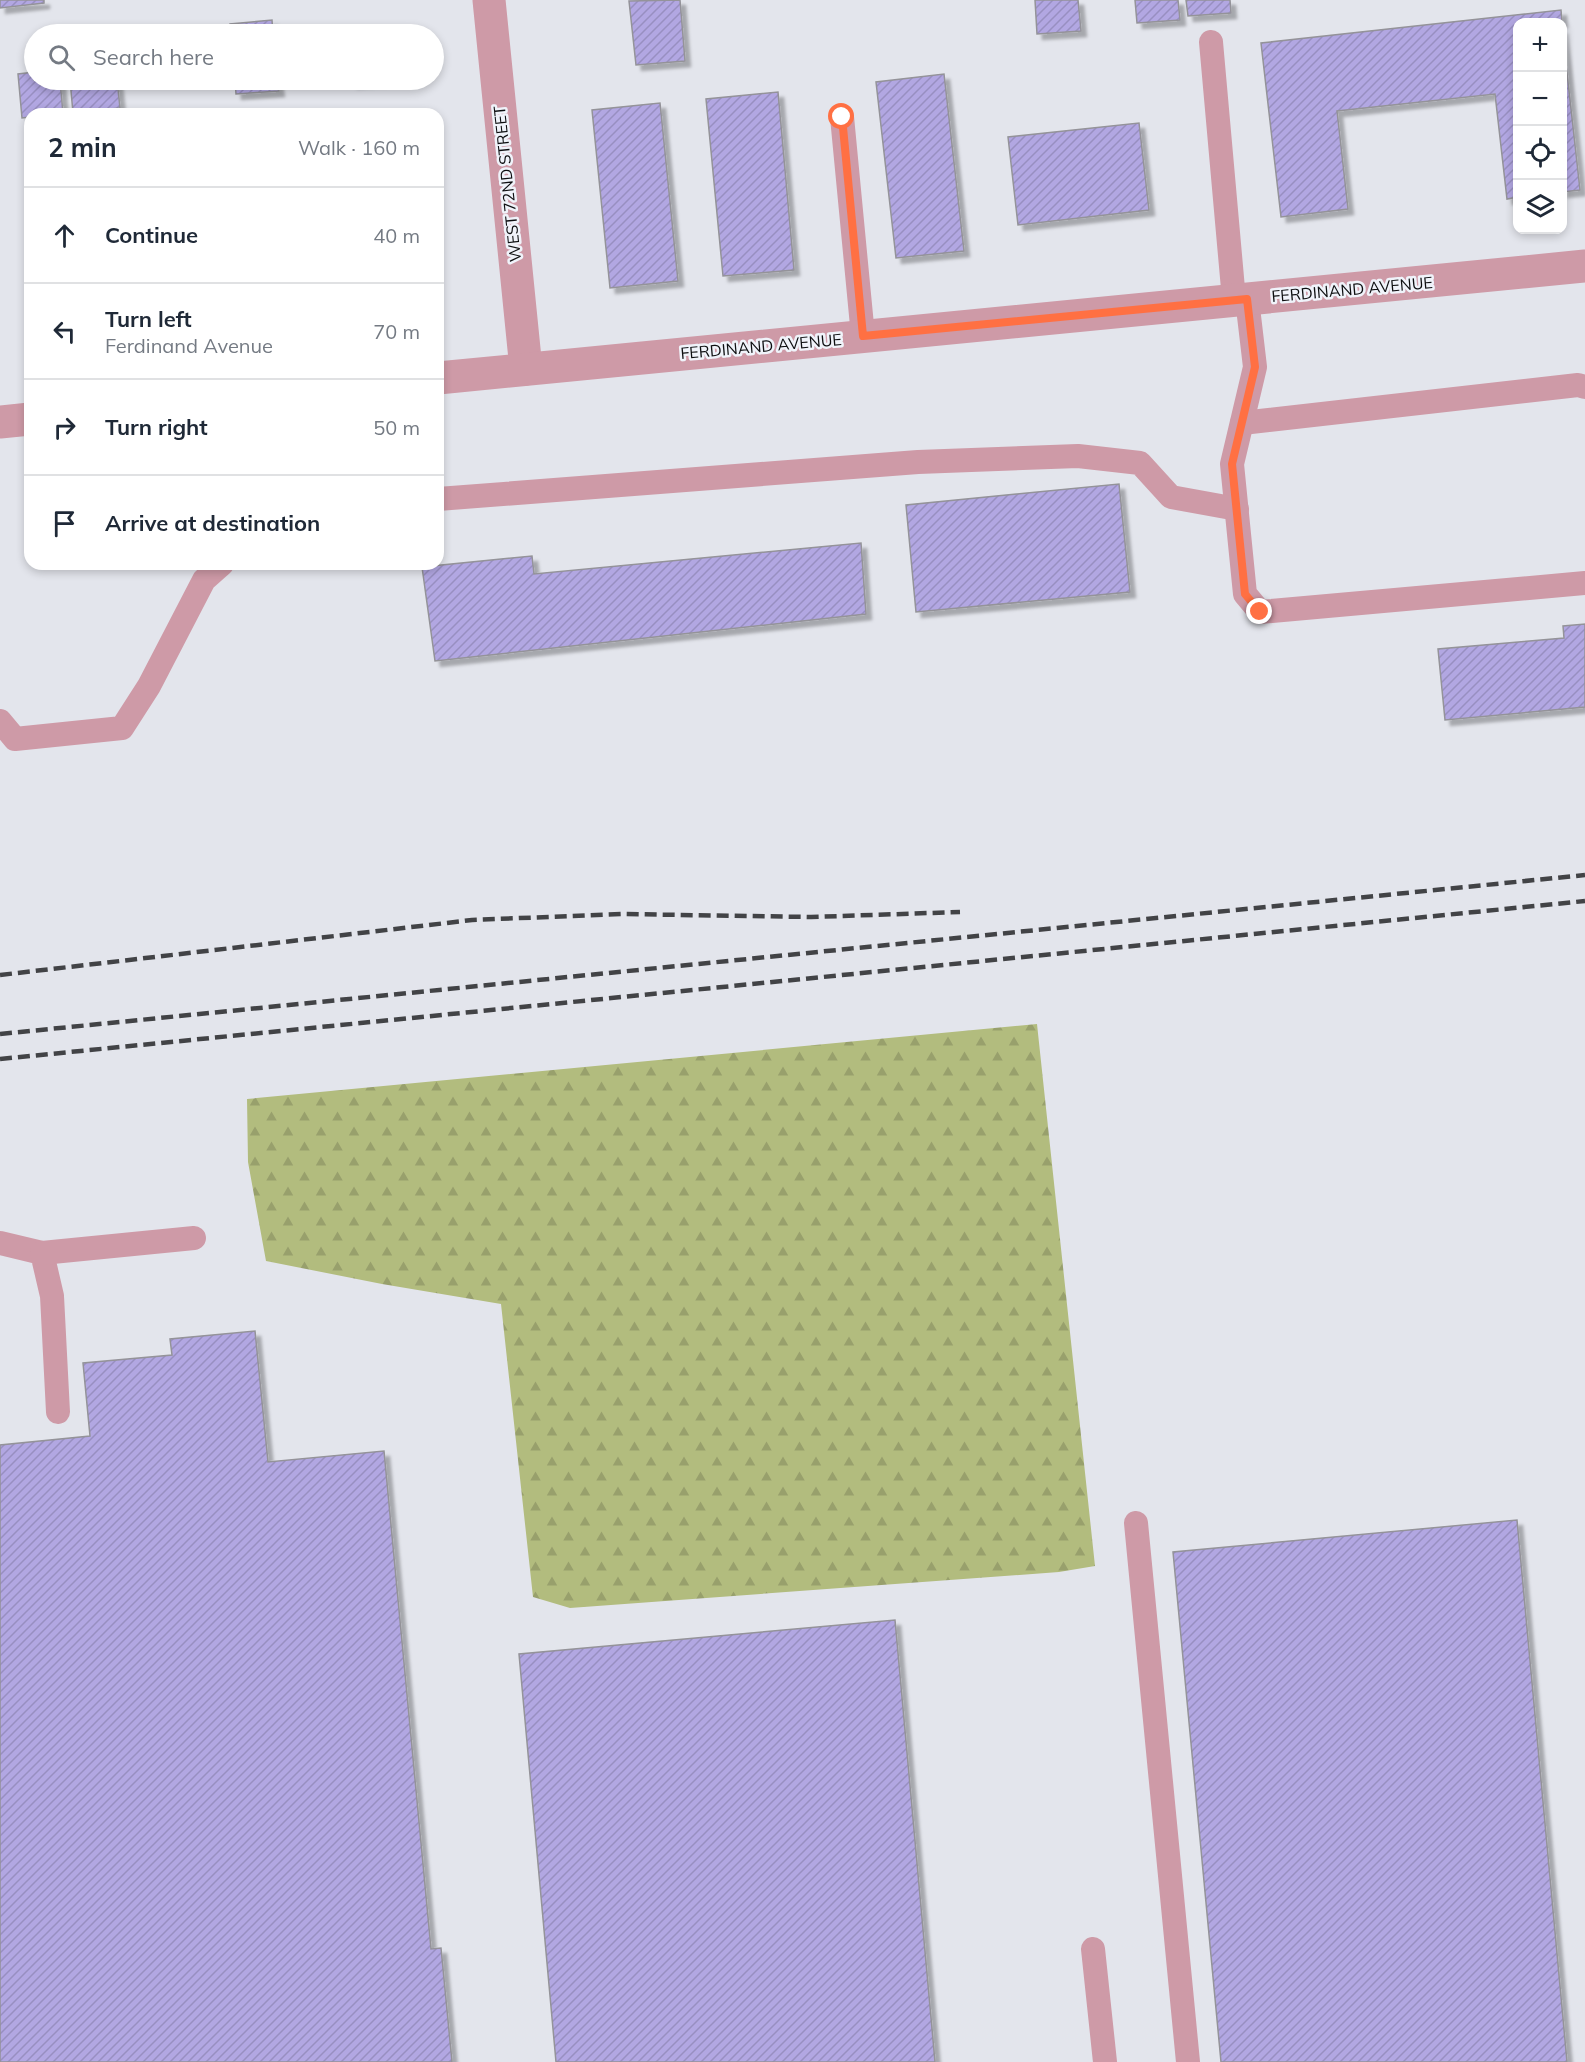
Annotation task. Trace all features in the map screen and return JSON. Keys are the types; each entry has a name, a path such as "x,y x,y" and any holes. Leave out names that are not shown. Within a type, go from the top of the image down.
{"street":[{"name":"WEST 72ND STREET","path":"489,0 526,369"},
{"name":"FERDINAND AVENUE","path":"444,377 1585,266"},
{"path":"0,422 24,420"}],"lane":[{"path":"1211,42 1240,299 1255,367 1232,464 1245,594 1260,612 1585,583"},
{"path":"842,117 863,336"},
{"path":"1242,423 1578,385 1585,387"},
{"path":"444,499 918,462 1078,456 1140,463 1171,497 1237,510"},
{"path":"0,721 15,740 122,728 149,686 204,580 215,570"},
{"path":"0,1243 42,1253 194,1238"},
{"path":"42,1253 52,1296 58,1412"},
{"path":"1136,1523 1188,2062"},
{"path":"1094,1950 1105,2062"}],"green space":[{"path":"1037,1024 1095,1566 1059,1572 570,1608 533,1597 501,1304 266,1261 248,1162 247,1099"}],"building":[{"path":"0,0 44,0 44,3 0,8"},
{"path":"680,0 685,61 636,65 629,1"},
{"path":"1035,0 1078,0 1081,31 1037,34"},
{"path":"1135,0 1178,0 1180,20 1137,23"},
{"path":"1186,0 1230,0 1231,13 1188,16"},
{"path":"1561,10 1562,18 1513,18 1513,198 1507,199 1495,94 1337,111 1348,209 1281,217 1261,43"},
{"path":"272,20 272,24 230,24"},
{"path":"24,73 24,90 61,90 62,108 24,108 24,118 22,118 18,74"},
{"path":"1567,73 1580,190 1567,191"},
{"path":"944,74 964,251 896,258 876,82"},
{"path":"71,90 118,90 120,108 73,108"},
{"path":"236,90 279,91 236,94"},
{"path":"778,92 794,270 723,276 706,99"},
{"path":"660,103 678,281 610,288 592,110"},
{"path":"1139,123 1149,210 1018,225 1008,137"},
{"path":"1119,484 1130,592 916,612 906,505"},
{"path":"861,543 866,614 435,661 422,570 444,570 444,565 532,556 534,574"},
{"path":"1585,624 1585,707 1445,720 1438,649 1564,638 1563,626"},
{"path":"255,1331 268,1462 384,1451 431,1949 441,1948 452,2062 0,2062 0,1445 90,1436 83,1363 172,1355 170,1339"},
{"path":"1517,1520 1567,2062 1221,2062 1173,1552"},
{"path":"895,1620 935,2062 556,2062 519,1654"}],"railway":[{"path":"0,1034 1585,875"},
{"path":"0,1059 1585,901"},
{"path":"0,975 472,920 621,914 811,917 960,912"}],"route":[{"path":"842,117 863,336 1247,299 1255,367 1232,464 1245,594 1260,612"}]}
